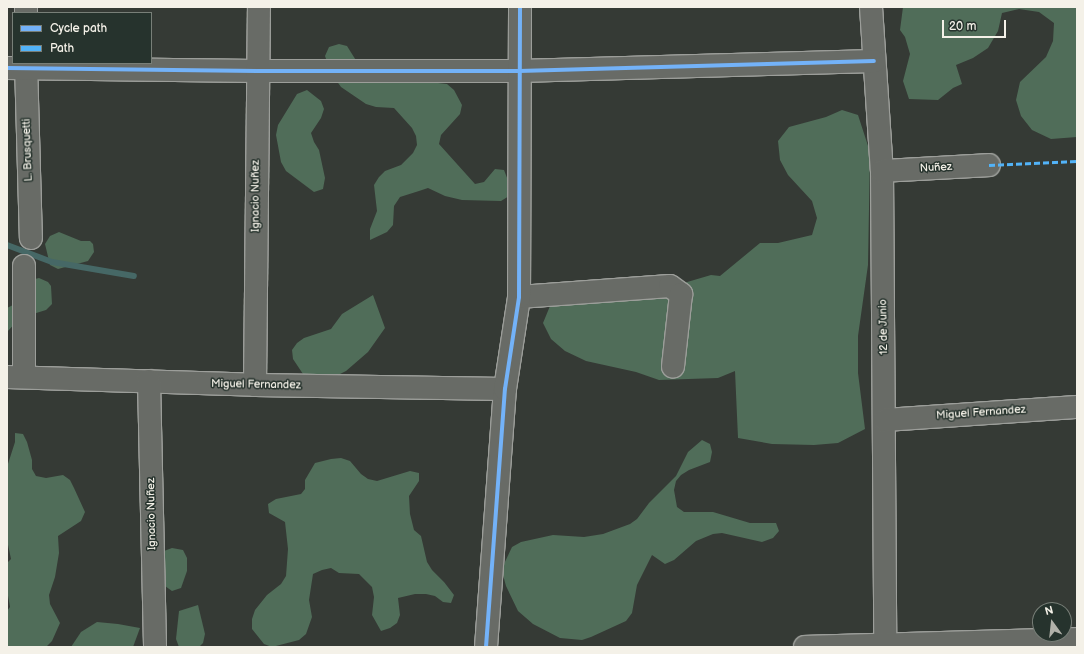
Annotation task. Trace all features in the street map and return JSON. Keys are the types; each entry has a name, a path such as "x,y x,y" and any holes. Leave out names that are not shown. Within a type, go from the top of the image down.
{"street":[{"name":"Ignacio Nuñez","path":"255,385 257,71 259,7"},
{"path":"486,647 505,389 519,297 520,7"},
{"name":"12 de Junio","path":"871,7 882,171 885,420 885,646"},
{"path":"19,67 257,71 519,71 874,61"},
{"name":"L. Brusquetti","path":"19,67 31,238"},
{"name":"Nuñez","path":"882,171 989,165"},
{"path":"15,377 24,266"},
{"path":"519,297 670,286 681,294 673,367"},
{"name":"Miguel Fernandez","path":"15,377 255,385 505,389"},
{"name":"Ignacio Nuñez","path":"148,381 155,647"},
{"name":"Miguel Fernandez","path":"885,420 1077,407"},
{"path":"805,647 885,646 1077,639"}],"green space":[{"path":"903,7 1077,7 1077,137 1051,139 1032,130 1021,116 1016,100 1020,82 1046,57 1053,41 1054,23 1039,12 1019,9 1002,13 998,31 988,48 973,58 956,65 962,84 953,88 938,100 909,99 903,81 910,54 905,37 900,30"},
{"path":"339,44 347,46 357,62 429,82 447,84 454,90 462,105 460,114 441,135 439,144 475,184 484,182 495,169 504,170 511,188 509,196 501,201 462,200 445,196 428,188 400,197 394,206 393,225 387,232 370,240 370,229 377,211 374,185 385,171 401,165 413,153 417,145 416,136 412,128 394,108 376,107 366,104 341,87 331,73 325,56 329,47"},
{"path":"307,90 321,101 324,109 321,118 311,133 319,150 325,178 323,189 314,192 286,171 281,162 276,135 278,125 297,94"},
{"path":"842,110 858,115 870,152 868,265 858,336 858,373 865,429 838,443 814,445 772,444 738,438 735,371 718,378 659,380 636,372 586,361 565,351 551,339 543,323 550,306 677,285 711,275 720,276 760,243 778,243 812,235 817,218 812,201 788,175 780,160 778,141 789,127 826,117"},
{"path":"59,232 81,241 90,241 93,244 94,252 88,261 58,269 50,265 45,244 50,236"},
{"path":"39,278 48,282 51,286 52,304 46,310 20,318 7,332 7,308 15,304 35,279"},
{"path":"373,295 385,328 368,352 346,371 321,381 303,374 293,359 292,350 297,343 304,338 331,329 342,314"},
{"path":"15,433 23,434 27,442 32,460 32,469 36,476 46,478 63,475 70,480 85,512 81,521 58,536 59,553 55,577 49,595 50,604 60,623 52,641 46,647 7,647 7,611 10,607 7,590 7,563 11,559 7,540 7,467 15,442"},
{"path":"702,440 710,444 712,452 710,462 689,470 681,475 676,481 674,490 677,507 684,512 713,512 750,523 776,523 779,531 773,538 762,542 722,533 713,534 696,541 674,560 665,564 652,555 637,585 632,613 626,621 582,640 560,638 533,624 518,611 506,586 503,575 504,564 512,547 521,542 553,535 584,537 603,534 630,524 637,519 649,503 676,476 688,452"},
{"path":"341,458 350,461 361,474 368,479 377,481 410,471 419,473 419,481 409,496 410,514 414,530 421,536 427,562 454,595 451,603 443,602 435,596 426,594 415,594 398,598 400,615 397,623 390,628 381,631 372,615 374,597 372,587 359,574 339,573 331,568 313,574 309,600 312,617 306,634 299,640 272,647 264,644 252,629 252,619 255,610 267,595 281,584 286,576 288,549 285,522 269,513 268,504 276,499 301,494 305,489 305,480 315,463"},
{"path":"172,548 183,550 187,558 187,571 181,588 172,591 165,586 161,577 164,551"},
{"path":"198,605 205,634 203,643 199,647 179,647 176,639 179,611"},
{"path":"97,622 140,628 133,647 71,647 81,632"}],"waterway":[{"path":"7,245 52,262 134,276"}],"marked path":[{"path":"989,165 1077,161"}],"cycle path":[{"path":"486,647 505,389 519,297 520,7"},
{"path":"7,68 257,71 519,71 874,61"}]}
